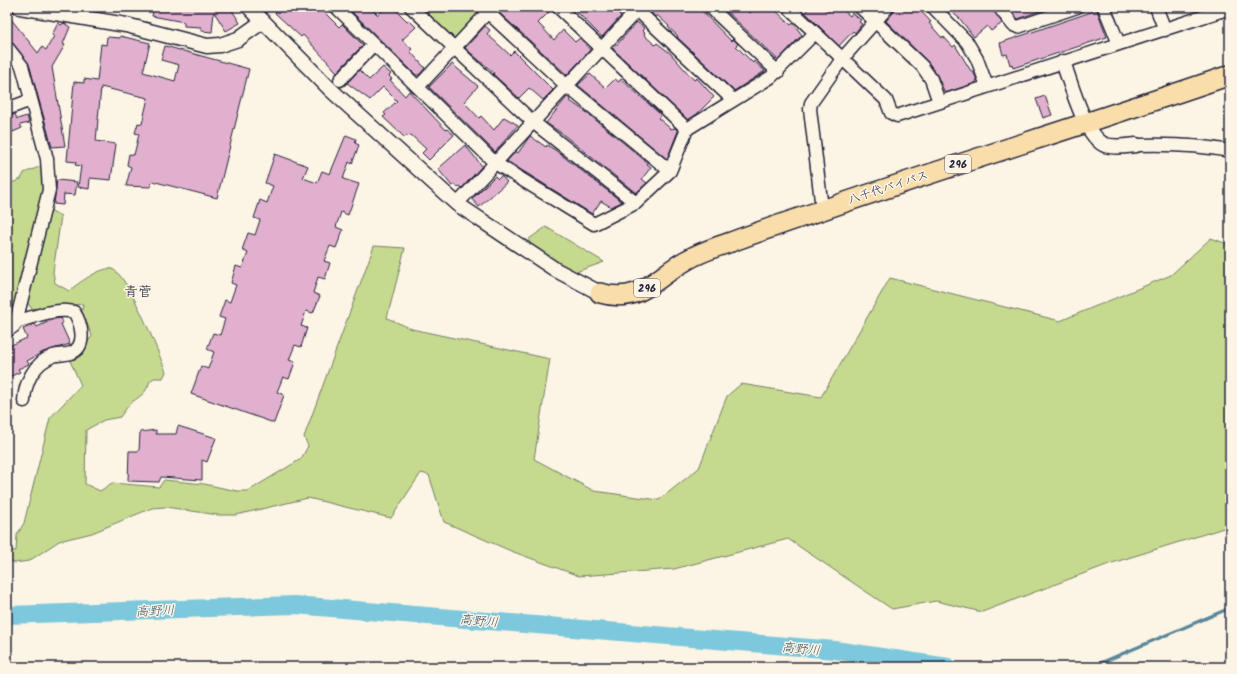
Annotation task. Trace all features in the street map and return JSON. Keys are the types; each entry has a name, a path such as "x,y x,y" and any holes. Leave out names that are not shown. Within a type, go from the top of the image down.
{"highway":[{"name":"八千代バイパス","path":"600,293 614,297 638,293 688,259 822,209 1230,75"}],"street":[{"path":"20,7 40,9 126,25 206,46 220,45 238,39 262,22"},
{"path":"249,7 262,22 331,90 457,204 556,270 600,293"},
{"path":"336,7 495,162 594,224 636,203 670,171 687,129 778,72 815,33"},
{"path":"411,7 533,122 636,203"},
{"path":"558,7 687,129"},
{"path":"710,7 778,72"},
{"path":"788,7 886,100 891,113 897,116 1165,30 1205,11 1230,8"},
{"path":"860,7 922,66 931,79 939,102"},
{"path":"822,209 810,109 814,96 842,59 888,7"},
{"path":"933,7 967,42 977,59 987,86"},
{"path":"999,7 1014,25 1018,27 1054,10 1077,7"},
{"path":"1104,7 1119,44"},
{"path":"1156,7 1165,30"},
{"path":"457,204 567,86 637,8 732,100"},
{"path":"418,87 455,47 485,10 567,86 670,171"},
{"path":"340,80 374,44"},
{"path":"7,47 22,66 47,160 49,190 16,322 7,332"},
{"path":"1064,62 1086,122 1095,136 1104,145 1163,144 1207,146 1230,151"},
{"path":"7,109 31,100"},
{"path":"16,322 53,312 70,311 74,312 80,321 82,335 79,347 72,352 52,357 42,362 33,371 28,380 24,401"}],"green space":[{"path":"419,7 477,7 480,10 480,16 457,40 452,39"},
{"path":"44,165 45,189 13,310 7,318 7,185 21,179 24,173"},
{"path":"48,209 61,216 53,272 55,283 69,291 83,280 102,270 112,269 119,274 134,299 166,372 163,378 154,378 150,381 145,391 127,407 120,417 104,420 86,430 85,484 100,491 112,483 159,487 164,480 204,484 237,491 248,491 301,459 308,446 304,437 374,246 405,248 387,318 412,329 550,359 534,459 594,491 659,500 699,468 727,396 741,384 821,397 890,278 1060,321 1171,275 1211,238 1230,245 1230,526 1109,564 982,612 936,601 892,609 788,539 674,569 579,576 511,551 444,522 429,475 421,473 391,518 308,498 236,515 218,515 166,507 152,508 92,533 59,541 29,561 15,563 7,560 7,550 16,551 17,535 24,523 50,418 81,385 70,361 85,346 92,336 82,311 83,304 39,309 31,308 27,302"},
{"path":"546,227 604,262 573,273 529,245 529,239"}],"building":[{"path":"154,7 230,7 240,23 226,31 214,12 212,32 201,31 201,27 184,26 184,22 152,16"},
{"path":"280,7 319,7 339,27 342,24 363,45 337,72 303,35 301,37 275,13"},
{"path":"347,7 370,7 378,15 386,7 393,7 407,21 409,20 416,27 402,40 412,49 410,51 425,68 419,75 416,75"},
{"path":"493,7 543,7 549,12 538,23 554,40 563,30 575,42 580,38 590,50 567,75"},
{"path":"572,7 621,7 617,12 621,16 602,37"},
{"path":"647,7 666,7 672,12 679,7 698,7 731,41 733,39 738,44 736,46 753,63 754,61 765,71 734,91 677,37 678,36 668,27 669,26 657,15 655,17"},
{"path":"722,7 744,7 750,13 757,7 772,7 791,25 793,23 802,35 778,60"},
{"path":"810,7 822,7 827,12 831,7 840,7 850,16 852,13 861,20 859,22 862,24 855,33 853,31 839,46 805,12"},
{"path":"895,7 917,7 931,22 929,23 942,38 943,36 953,47 955,45 971,71 973,71 977,80 975,83 945,93 937,75 928,62 886,21 894,12"},
{"path":"946,7 992,7 1002,23 991,31 987,26 974,37 960,19"},
{"path":"1008,7 1050,7 1018,19"},
{"path":"1097,10 1107,37 1013,68 1012,64 1010,65 1007,54 1003,55 1000,43"},
{"path":"7,14 38,53 42,47 46,50 54,36 52,35 58,23 61,25 64,23 70,27 63,44 65,45 52,67 65,146 52,147 29,64 7,37"},
{"path":"637,22 644,28 642,31 645,33 644,35 655,45 657,43 670,53 694,80 697,78 714,97 697,114 688,120 613,49"},
{"path":"485,26 490,30 487,34 510,55 514,51 553,90 543,100 529,88 519,98 493,74 494,73 465,48"},
{"path":"120,36 150,43 143,72 175,81 179,65 161,60 165,46 249,69 217,198 152,181 151,187 126,186 131,167 127,165 129,154 134,155 139,134 135,133 138,123 142,124 148,98 101,87 96,141 116,144 111,180 90,178 89,189 78,187 81,166 75,165 76,162 67,161 74,82 84,83 84,79 97,81 101,44 106,45 107,37 120,38"},
{"path":"452,64 478,86 464,102 479,118 481,116 494,130 504,117 518,125 495,152 429,87"},
{"path":"383,67 391,74 389,76 392,79 390,80 405,96 409,91 446,130 447,129 454,135 429,160 422,153 426,149 411,135 404,137 383,117 386,115 384,113 397,101 383,87 370,100 347,83 359,70 369,80"},
{"path":"590,74 606,88 615,79 619,82 621,79 661,115 658,118 671,129 675,128 678,131 667,159 578,85"},
{"path":"1045,96 1052,115 1043,118 1036,99"},
{"path":"567,97 651,167 642,179 647,183 636,193 560,132 546,123"},
{"path":"15,114 17,119 27,116 29,123 20,125 22,128 13,132 10,126 7,128 7,118"},
{"path":"346,135 356,139 355,143 359,145 352,164 349,162 343,179 359,184 348,215 341,212 336,227 343,230 336,248 330,246 324,261 330,263 325,279 318,277 313,293 320,296 313,313 306,311 301,326 307,328 301,347 295,345 289,360 295,362 289,379 283,377 277,392 284,395 274,423 191,394 201,366 208,369 214,352 207,349 213,333 220,335 225,319 219,317 225,300 230,302 236,285 231,283 236,266 242,268 248,253 242,250 248,233 255,235 260,220 254,218 260,200 267,203 273,186 265,183 275,154 308,166 303,178 317,183 322,171 330,174"},
{"path":"530,136 546,147 547,145 555,150 622,202 611,207 601,201 592,214 507,161 516,151 518,153"},
{"path":"465,145 482,166 462,188 460,186 457,187 455,184 452,186 438,169"},
{"path":"495,176 498,179 501,176 507,182 479,207 472,199"},
{"path":"57,180 77,182 75,195 64,194 63,205 54,204"},
{"path":"61,318 63,323 61,324 70,344 43,352 27,361 29,364 18,369 20,372 7,378 7,347 27,338 23,329 35,324 37,327 54,319"},
{"path":"178,426 216,438 207,462 202,460 202,480 161,477 159,482 128,481 129,451 139,451 140,432 156,430 156,434 176,434"}],"waterway":[{"name":"高野川","path":"7,615 295,605 835,650 948,667"},
{"path":"1091,667 1230,608"}],"district":[{"name":"青菅","path":"138,291"}]}
